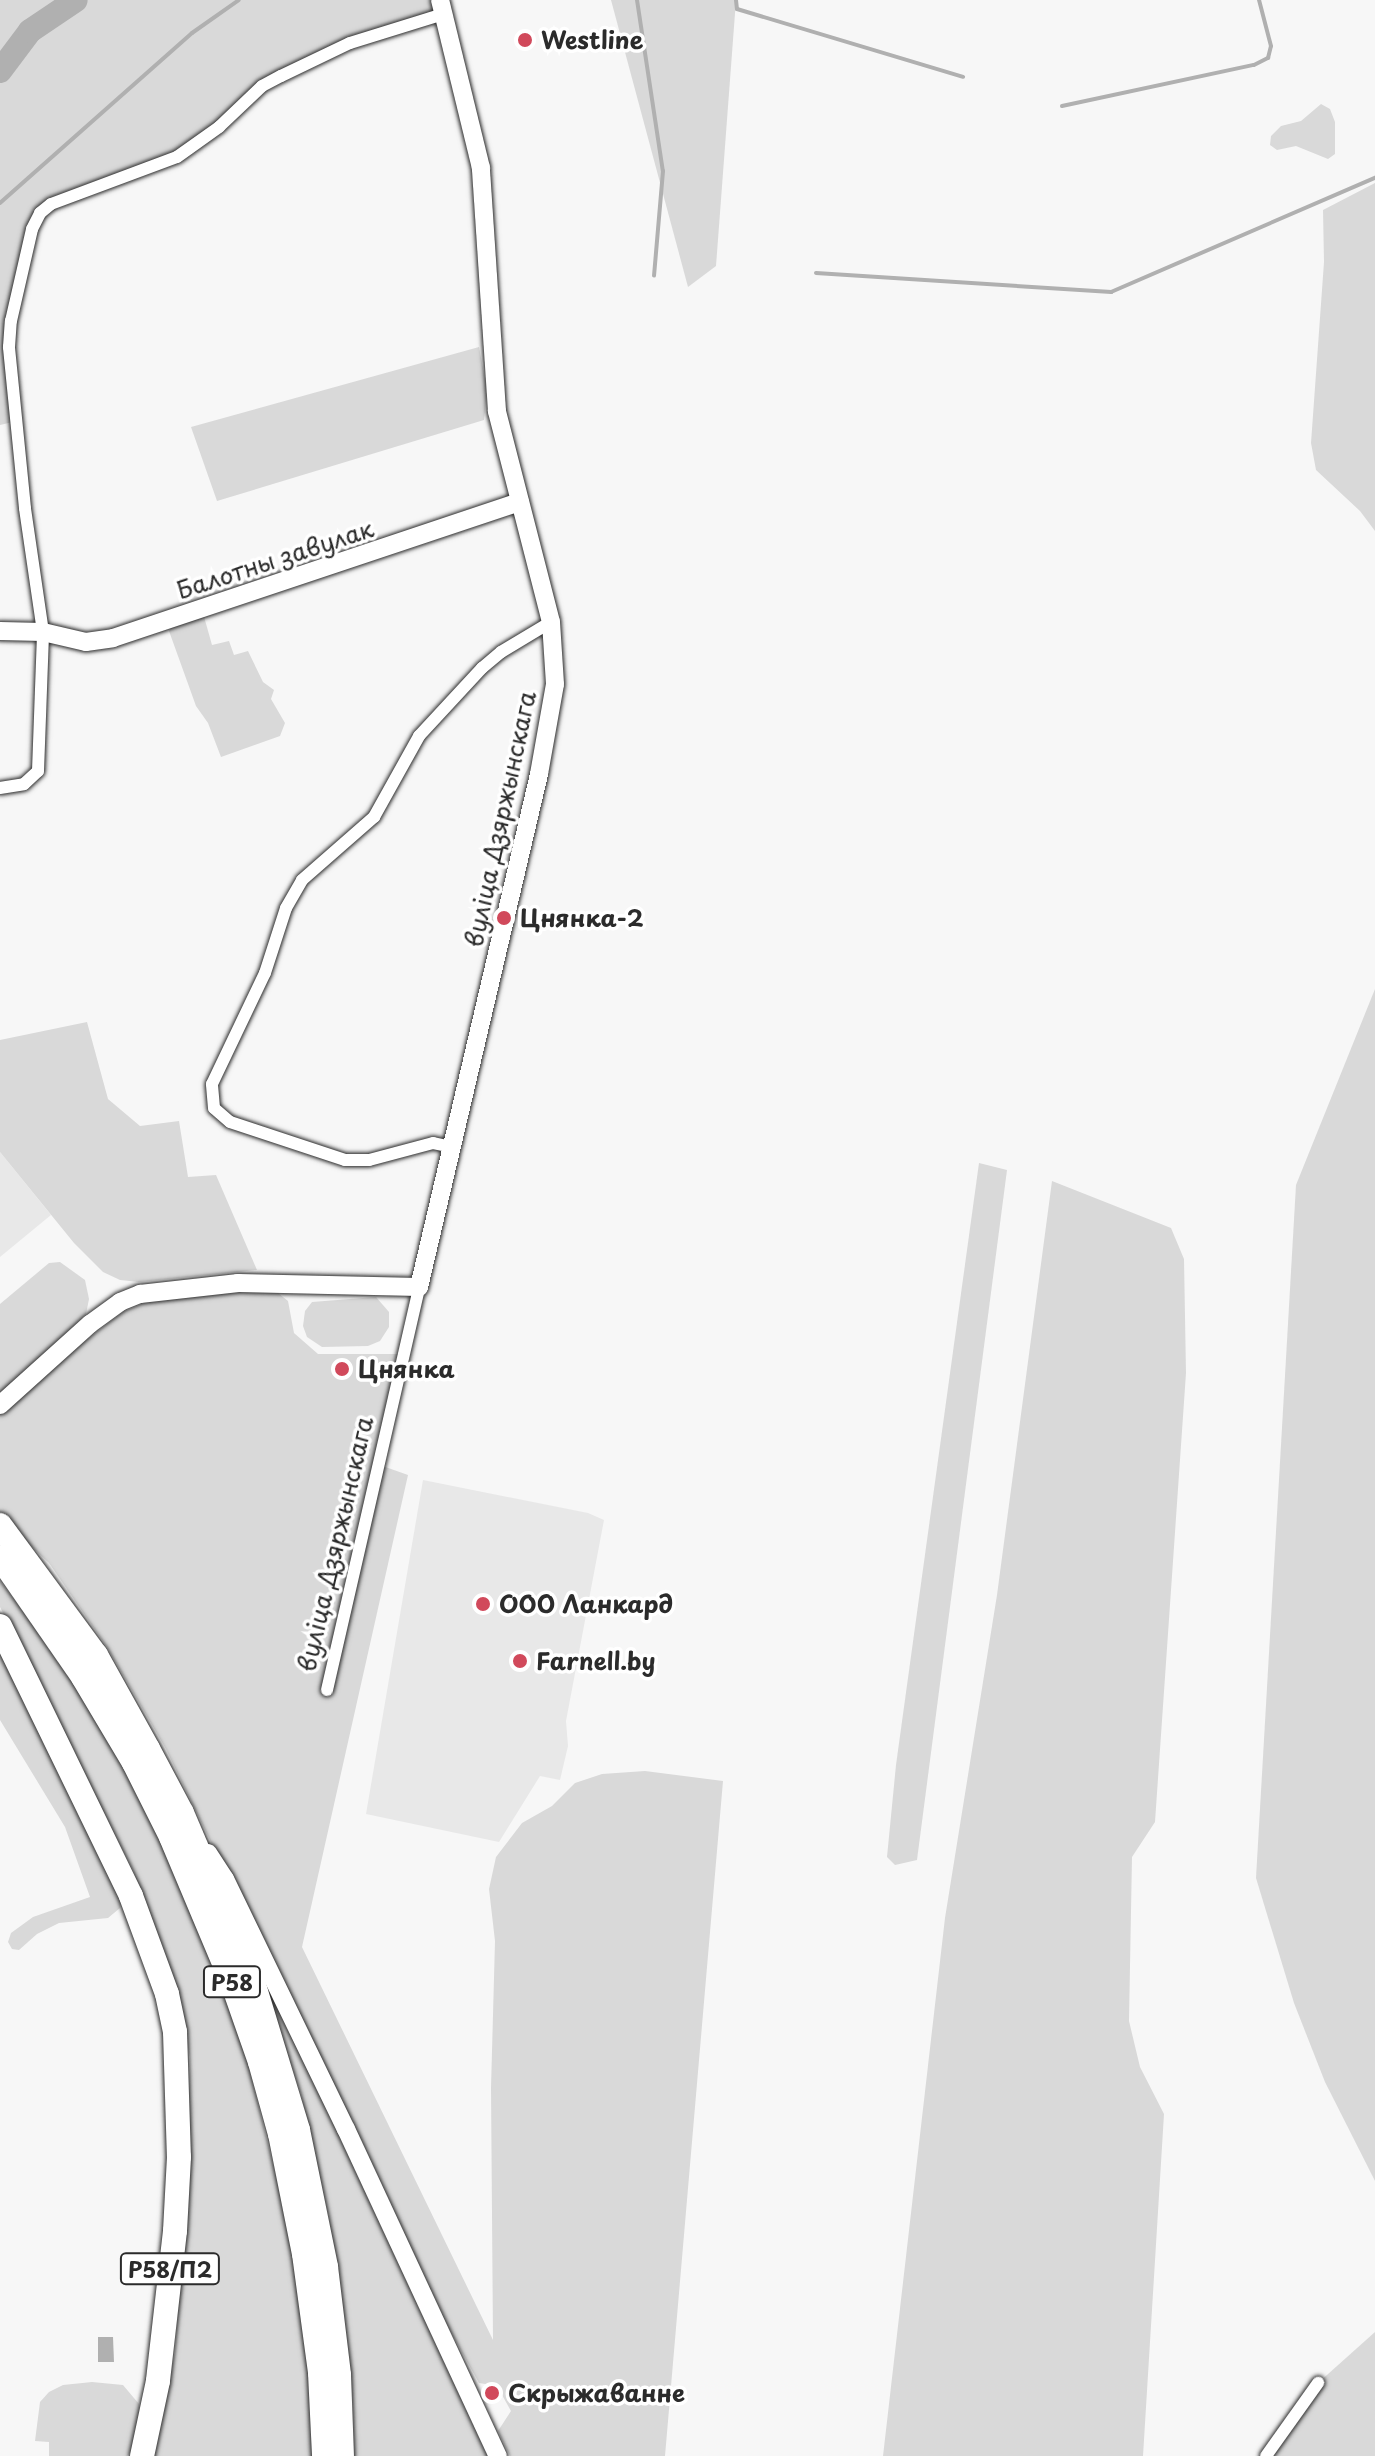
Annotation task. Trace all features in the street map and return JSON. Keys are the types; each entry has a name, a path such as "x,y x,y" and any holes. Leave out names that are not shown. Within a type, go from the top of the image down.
{"highway":[{"name":"Р58","path":"0,1525 96,1655 182,1813 251,1975 298,2130 326,2267 339,2375 342,2456"},
{"name":"Р58","path":"0,1557 83,1677 134,1763 171,1837 232,1982 268,2091 304,2254 320,2373 324,2456"},
{"name":"Р58/П2","path":"0,1626 125,1881 152,1948 175,2032 179,2142 175,2231 158,2381 142,2456"}],"main road":[{"name":"вуліца Дзяржынскага","path":"419,1287 552,714 555,684 551,622 497,411 481,168 466,97 441,7"},
{"name":"Балотны завулак","path":"0,631 43,632 86,642 113,638 520,502"},
{"path":"0,1405 90,1324 120,1302 140,1294 238,1283 419,1287"},
{"path":"182,1813 225,1879 498,2456"}],"street":[{"path":"0,788 24,784 38,771 43,632 17,421 11,321 32,229 40,213 51,204 177,157 219,127 262,86 350,43 441,7"},
{"path":"452,1147 433,1143 369,1160 345,1160 230,1122 214,1108 212,1084 265,973 286,908 302,880 374,817 419,736 472,679 501,652 551,622"},
{"name":"вуліца Дзяржынскага","path":"327,1690 419,1287"},
{"path":"1266,2456 1318,2383"}],"shaded area":[{"path":"0,0 439,0 443,14 350,43 281,76 177,157 40,213 11,321 17,421 0,425"},
{"path":"611,0 736,0 716,266 688,287"},
{"path":"1321,104 1330,109 1335,122 1335,154 1328,159 1296,146 1277,150 1270,145 1271,136 1281,126 1301,121"},
{"path":"1375,183 1375,531 1360,511 1316,470 1311,443 1324,262 1323,210"},
{"path":"479,347 487,390 484,420 217,501 191,427"},
{"path":"203,613 212,645 229,641 234,655 248,651 263,682 274,690 271,699 285,723 280,736 221,757 208,723 196,706 169,631 172,623"},
{"path":"1375,989 1375,2181 1325,2082 1294,2003 1256,1878 1296,1185"},
{"path":"87,1022 108,1099 140,1126 179,1121 188,1177 216,1175 257,1270 139,1282 120,1280 103,1272 74,1243 0,1152 0,1040"},
{"path":"0,1152 51,1215 0,1257"},
{"path":"979,1163 1007,1170 917,1860 895,1865 887,1857 896,1765"},
{"path":"1052,1181 1171,1228 1184,1259 1186,1373 1155,1822 1132,1857 1129,2021 1140,2067 1164,2114 1143,2456 883,2456 945,1918 997,1595"},
{"path":"60,1262 85,1280 89,1299 86,1314 0,1405 0,1304 49,1263"},
{"path":"273,1289 288,1301 294,1333 318,1354 404,1354 377,1464 408,1475 302,1947 493,2340 491,2088 495,1941 489,1889 496,1857 522,1823 552,1806 575,1783 602,1774 645,1771 723,1781 665,2456 510,2456 498,2431 511,2411 497,2386 479,2383 426,2287 166,1749 107,1647 49,1563 0,1517 0,1406 123,1312 171,1295"},
{"path":"376,1297 389,1312 389,1327 380,1341 368,1346 322,1347 307,1337 303,1326 305,1311 312,1302"},
{"path":"423,1480 588,1513 604,1520 566,1721 568,1746 560,1780 540,1776 499,1842 366,1814"},
{"path":"0,1581 49,1646 120,1754 188,1893 234,2009 287,2220 309,2369 314,2456 152,2456 175,2353 187,2192 190,2057 174,1979 133,1870 0,1607"},
{"path":"0,1646 122,1898 120,1908 108,1918 59,1923 37,1934 19,1950 12,1949 8,1942 11,1933 33,1917 90,1897 65,1827 0,1720"},
{"path":"261,1974 265,1974 491,2456 354,2456 353,2401 329,2217 301,2094"},
{"path":"1375,2332 1375,2456 1266,2456 1318,2383"},
{"path":"98,2337 113,2337 114,2362 98,2362"},
{"path":"92,2382 123,2385 139,2404 143,2431 137,2446 127,2456 49,2456 49,2442 35,2441 40,2402 49,2392 63,2385"}],"waterway":[{"path":"0,71 30,31 76,0"},
{"path":"0,203 192,33 239,0"},
{"path":"637,0 663,171 654,276"},
{"path":"736,0 737,9 963,77"},
{"path":"1062,106 1254,65 1268,58 1271,46 1259,0"},
{"path":"816,273 1111,292 1375,178"}],"place":[{"name":"Westline","path":"525,40"},
{"name":"Цнянка-2","path":"504,918"},
{"name":"Цнянка","path":"342,1369"},
{"name":"ООО Ланкард","path":"483,1604"},
{"name":"Farnell.by","path":"520,1661"},
{"name":"Скрыжаванне","path":"492,2393"}]}
